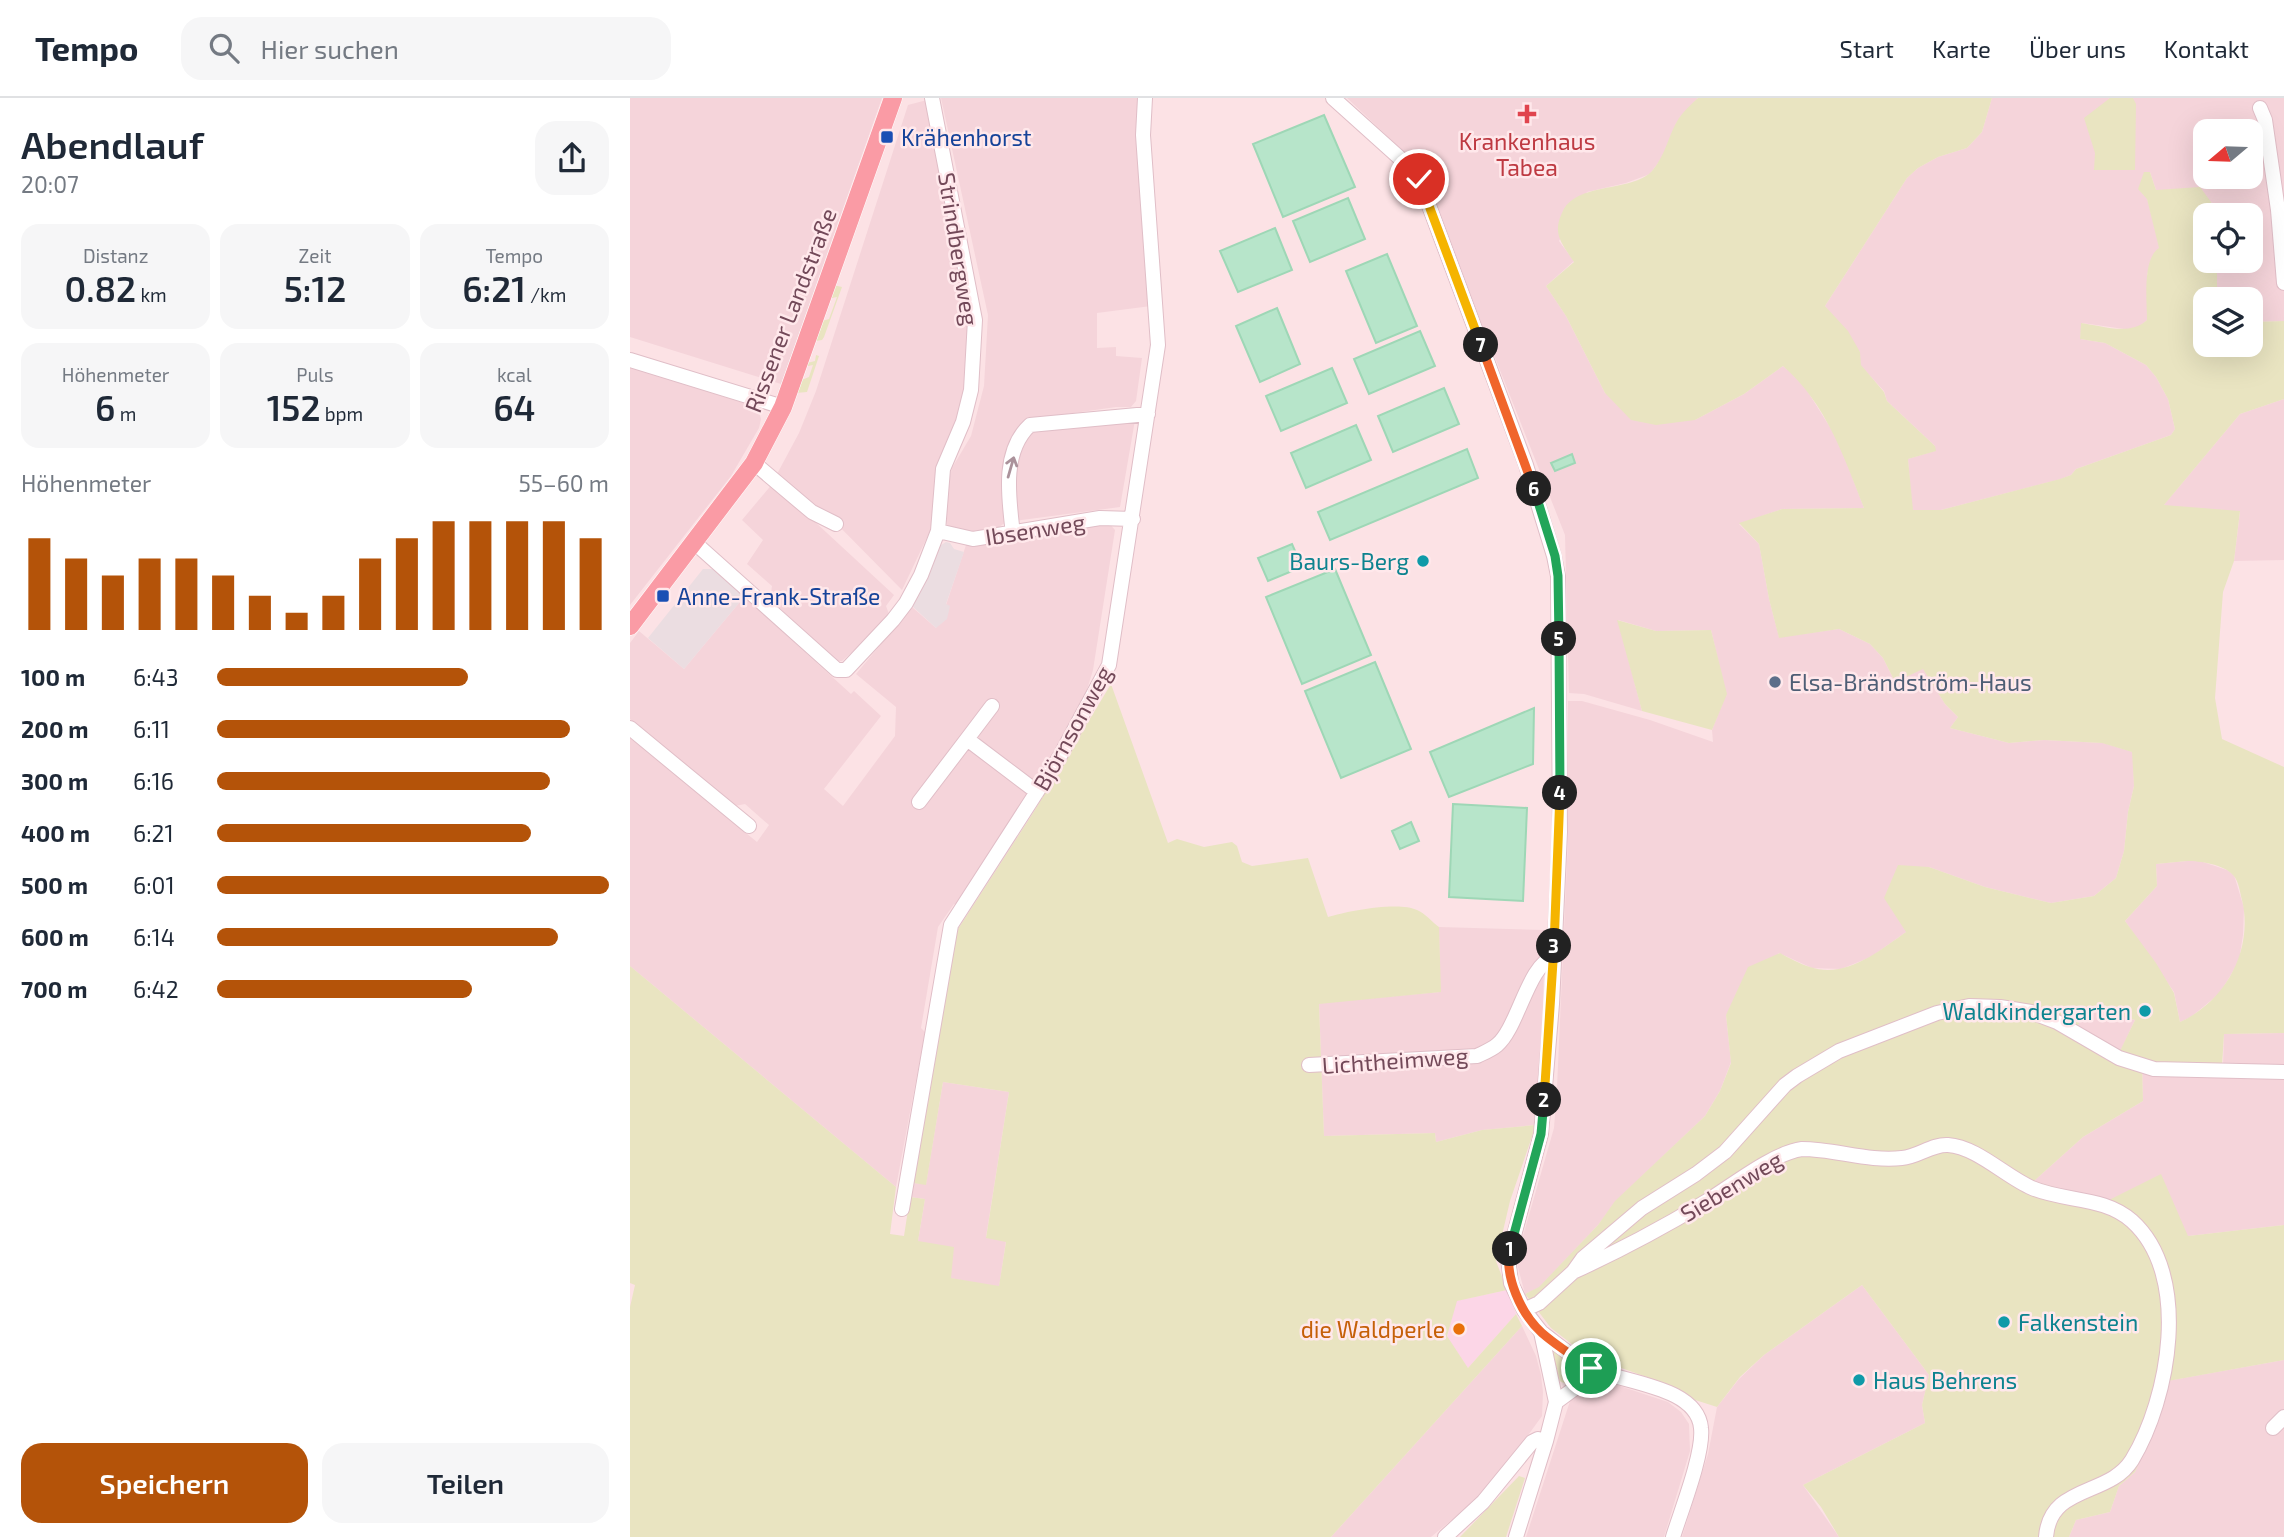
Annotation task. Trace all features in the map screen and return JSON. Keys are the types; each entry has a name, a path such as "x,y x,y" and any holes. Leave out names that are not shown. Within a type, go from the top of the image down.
{"main road":[{"name":"Rissener Landstraße","path":"630,626 754,463 783,407 893,98"}],"street":[{"name":"Strindbergweg","path":"695,543 837,670 846,670 906,603 922,575 937,531 943,469 964,422 971,390 975,320 932,98"},
{"name":"Björnsonweg","path":"902,1209 951,925 1060,756 1109,665 1158,345 1143,135 1145,98"},
{"path":"1333,98 1412,169 1419,179 1526,465 1555,556 1559,595 1560,832 1554,957 1541,1134 1508,1258 1511,1283 1524,1310 1541,1332 1591,1368 1662,1389 1688,1404 1698,1416 1702,1427 1701,1445 1673,1537"},
{"path":"2260,108 2265,120 2277,198 2284,283"},
{"path":"630,360 783,407"},
{"path":"1013,534 1007,478 1020,434 1030,425 1148,414"},
{"path":"754,463 812,512 836,524"},
{"name":"Ibsenweg","path":"937,531 973,539 1100,518 1133,519"},
{"path":"919,802 992,706"},
{"path":"630,729 749,826"},
{"path":"967,739 1037,792"},
{"name":"Lichtheimweg","path":"1309,1065 1477,1056 1498,1045 1531,982 1546,961 1554,957"},
{"path":"1524,1310 1539,1303 1573,1272 1583,1258 1642,1208 1725,1152 1785,1085 1797,1076 1839,1051 1937,1013 1969,1006 2031,1012 2057,1022 2119,1058 2154,1069 2284,1072"},
{"name":"Siebenweg","path":"1573,1272 1622,1250 1791,1150 1902,1158 1945,1144 1971,1152 2032,1188 2113,1209 2132,1220 2148,1240 2165,1275 2169,1311 2165,1369 2159,1395 2131,1461 2123,1471 2058,1506 2051,1515 2046,1537"},
{"path":"1516,1537 1556,1402 1541,1332"},
{"path":"1556,1402 1574,1388 1591,1368"},
{"path":"1445,1537 1483,1502 1532,1442 1538,1439 1546,1441"}],"shaded area":[{"path":"630,98 882,98 781,384 630,337"},
{"path":"941,98 1138,98 1151,306 1097,313 1097,348 1116,347 1116,356 1142,358 1136,401 1131,407 1032,419 1021,424 1006,455 1002,481 1006,522 999,527 974,531 947,525 945,497 952,468 971,436 984,386 988,315"},
{"path":"1347,98 1698,98 1679,119 1663,156 1650,174 1587,192 1559,241 1574,261 1546,286 1566,316 1605,393 1695,420 1744,394 1783,366 1801,381 1838,440 1864,508 1782,509 1739,524 1759,544 1779,637 1839,629 1870,644 1883,658 1895,682 1923,668 1945,704 1958,717 1950,728 2009,743 2044,740 2103,743 2133,752 2134,786 2124,851 2116,878 2094,896 2051,903 1985,887 1929,867 1906,932 1871,957 1841,969 1812,968 1779,953 1726,1015 1731,1062 1720,1091 1705,1116 1616,1201 1598,1225 1539,1288 1525,1294 1516,1260 1554,1128 1557,1088 1568,840 1568,701 1582,701 1650,720 1713,742 1712,730 1726,694 1711,630 1656,631 1618,620 1642,711 1584,694 1569,693 1565,535 1428,182 1419,166"},
{"path":"1698,98 1992,98 1982,132 1967,148 1938,157 1918,168 1907,178 1825,306 1848,331 1860,352 1861,365 1884,392 1887,401 1935,446 1936,451 1908,459 1913,510 1941,510 2060,479 2071,475 2076,469 2171,435 2175,429 2168,399 2146,365 2105,343 2080,339 2081,323 2124,329 2133,328 2147,320 2148,271 2150,261 2159,248 2147,199 2138,189 2144,172 2150,172 2156,190 2201,189 2211,203 2193,203 2193,273 2217,273 2217,287 2193,287 2193,357 2263,357 2263,322 2284,321 2284,399 2240,414 2164,505 2240,511 2234,561 2223,592 2215,698 2222,739 2284,767 2284,1033 2224,1034 2222,1066 2142,1061 2143,1101 2083,1137 2034,1181 2105,1202 2161,1174 2188,1236 2284,1225 2284,1360 2168,1381 2157,1422 2135,1472 2119,1486 2110,1512 2076,1520 2069,1537 1839,1537 1821,1507 1803,1485 1925,1423 1922,1405 1929,1375 1862,1285 1764,1355 1740,1377 1717,1407 1689,1398 1672,1386 1596,1359 1578,1349 1551,1328 1525,1294 1539,1287 1598,1225 1615,1201 1705,1116 1720,1091 1731,1063 1726,1015 1748,967 1780,953 1810,967 1836,969 1861,961 1885,947 1906,932 1884,898 1898,865 1929,867 1985,887 2051,903 2094,896 2116,878 2124,851 2134,786 2132,752 2102,743 2044,740 2009,743 1950,728 1958,717 1945,704 1923,669 1895,682 1883,658 1870,644 1839,629 1779,638 1759,544 1739,523 1782,509 1864,508 1841,450 1822,414 1798,381 1783,366 1744,394 1695,420 1656,425 1631,420 1605,393 1566,316 1546,286 1574,262 1560,239 1559,220 1569,203 1579,196 1643,178 1652,171 1685,110","holes":["2187,861 2205,863 2229,871 2237,880 2245,919 2244,937 2240,955 2223,988 2210,1002 2180,1022 2174,993 2125,921 2157,886 2156,864","2087,1006 2135,1020 2120,1051 2076,1030"]},
{"path":"1992,98 2284,98 2284,321 2263,322 2263,287 2217,287 2217,273 2263,273 2263,203 2211,203 2156,190 2150,172 2147,198 2160,248 2147,274 2147,320 2131,330 2082,323 2080,339 2105,343 2146,365 2168,399 2175,429 2171,435 2076,469 2071,475 2061,479 1941,510 1912,511 1908,459 1935,451 1935,446 1887,401 1884,391 1860,365 1860,352 1825,306 1907,178 1918,168 1938,157 1967,148 1982,132"},
{"path":"2110,98 2133,98 2136,104 2135,170 2094,170 2095,153 2084,118"},
{"path":"927,100 976,318 964,403 936,496 931,529 902,590 826,513 777,474 799,433 816,391 908,105"},
{"path":"1324,115 1355,187 1283,217 1253,144"},
{"path":"1348,198 1365,239 1310,262 1293,221"},
{"path":"1275,228 1292,270 1238,292 1220,251"},
{"path":"1387,254 1417,326 1376,343 1346,271"},
{"path":"833,285 842,287 824,337 816,341 819,322 829,319 837,297 827,299"},
{"path":"1277,308 1300,364 1260,382 1236,326"},
{"path":"1420,331 1435,366 1369,394 1354,359"},
{"path":"816,355 819,356 807,392 796,393 799,381 809,377 813,365 808,366 807,363 815,361"},
{"path":"630,367 753,406 761,419 759,428 731,476 630,605"},
{"path":"1332,368 1347,403 1281,431 1266,396"},
{"path":"1444,388 1459,424 1393,452 1378,416"},
{"path":"2284,399 2284,560 2234,561 2240,512 2163,506 2240,414"},
{"path":"1135,420 1120,507 1015,521 1010,481 1026,431"},
{"path":"1356,425 1371,460 1306,488 1291,453"},
{"path":"1467,449 1478,478 1330,540 1318,512"},
{"path":"1572,454 1575,463 1555,471 1551,463"},
{"path":"773,483 894,595 886,606 890,617 842,661 836,661 770,599 772,586 747,564 763,540 742,520"},
{"path":"1108,522 1115,530 1093,670 1086,693 1062,740 957,906 954,904 938,927 921,1028 925,1032 896,1187 630,966 630,738 757,842 769,825 745,804 735,806 630,719 630,643 639,631 684,669 744,597 851,694 854,691 881,716 824,789 843,806 895,736 896,707 856,674 912,607 936,628 966,545"},
{"path":"946,542 954,549 964,552 946,604 950,606 947,619 936,628 912,606 938,547"},
{"path":"1292,544 1302,567 1268,581 1258,558"},
{"path":"703,569 713,569 744,597 684,669 648,638"},
{"path":"1335,569 1371,655 1302,684 1266,597"},
{"path":"1617,620 1656,631 1711,630 1727,694 1712,730 1642,711"},
{"path":"1375,662 1411,749 1341,778 1305,691"},
{"path":"1111,684 1168,843 1177,839 1204,847 1232,842 1237,846 1242,862 1252,866 1308,858 1328,917 1398,906 1420,911 1439,927 1441,992 1319,1004 1324,1136 1435,1133 1436,1142 1482,1130 1536,1125 1510,1201 1496,1261 1507,1290 1457,1301 1447,1336 1468,1368 1516,1314 1522,1326 1331,1537 630,1537 630,1307 635,1285 630,1283 630,966 896,1187 890,1234 904,1236 910,1197 925,1199 918,1241 954,1247 951,1278 999,1286 1006,1242 986,1238 1009,1092 943,1082 926,1185 913,1183 956,932 1033,813"},
{"path":"1534,708 1533,764 1449,797 1430,752"},
{"path":"1453,804 1527,808 1523,901 1449,897"},
{"path":"1411,822 1419,841 1400,849 1392,831"},
{"path":"2200,861 2234,875 2244,908 2243,935 2239,961 2220,993 2191,1017 2180,1022 2174,992 2125,921 2157,886 2156,864"},
{"path":"1439,927 1545,930 1541,1078 1536,1125 1482,1130 1436,1142 1435,1133 1324,1136 1319,1003 1440,992"},
{"path":"2087,1005 2135,1020 2120,1052 2076,1030"},
{"path":"2284,1033 2284,1225 2188,1236 2105,1202 2034,1181 2083,1137 2143,1101 2142,1061 2223,1066 2224,1034"},
{"path":"943,1082 1009,1092 986,1237 1006,1241 999,1287 950,1278 918,1241 925,1199 910,1197 913,1183 926,1184"},
{"path":"1862,1285 1929,1375 1922,1405 1925,1423 1803,1485 1839,1537 1682,1537 1708,1454 1717,1407 1739,1379 1764,1355"},
{"path":"1507,1290 1516,1314 1468,1368 1447,1337 1456,1301"},
{"path":"1522,1326 1536,1356 1541,1375 1542,1416 1496,1479 1431,1537 1331,1537"},
{"path":"1555,1350 1576,1368 1577,1377 1570,1382 1557,1379 1552,1351"},
{"path":"2284,1360 2284,1537 2069,1537 2076,1520 2110,1512 2119,1486 2135,1472 2167,1381"},
{"path":"1596,1378 1668,1402 1681,1412 1689,1424 1690,1451 1664,1537 1526,1537 1570,1401"},
{"path":"1519,1476 1525,1478 1506,1537 1460,1537"}],"place":[{"name":"Krankenhaus Tabea","path":"1527,114"},
{"name":"Krähenhorst","path":"887,137"},
{"name":"Baurs-Berg","path":"1423,561"},
{"name":"Anne-Frank-Straße","path":"663,596"},
{"name":"Elsa-Brändström-Haus","path":"1775,682"},
{"name":"Waldkindergarten","path":"2145,1011"},
{"name":"Falkenstein","path":"2004,1322"},
{"name":"die Waldperle","path":"1459,1329"},
{"name":"Haus Behrens","path":"1859,1380"}],"route":[{"path":"1419,179 1526,465 1555,556 1558,576 1560,832 1552,1003 1541,1134 1518,1217 1508,1269 1511,1283 1534,1324 1591,1368"}]}
